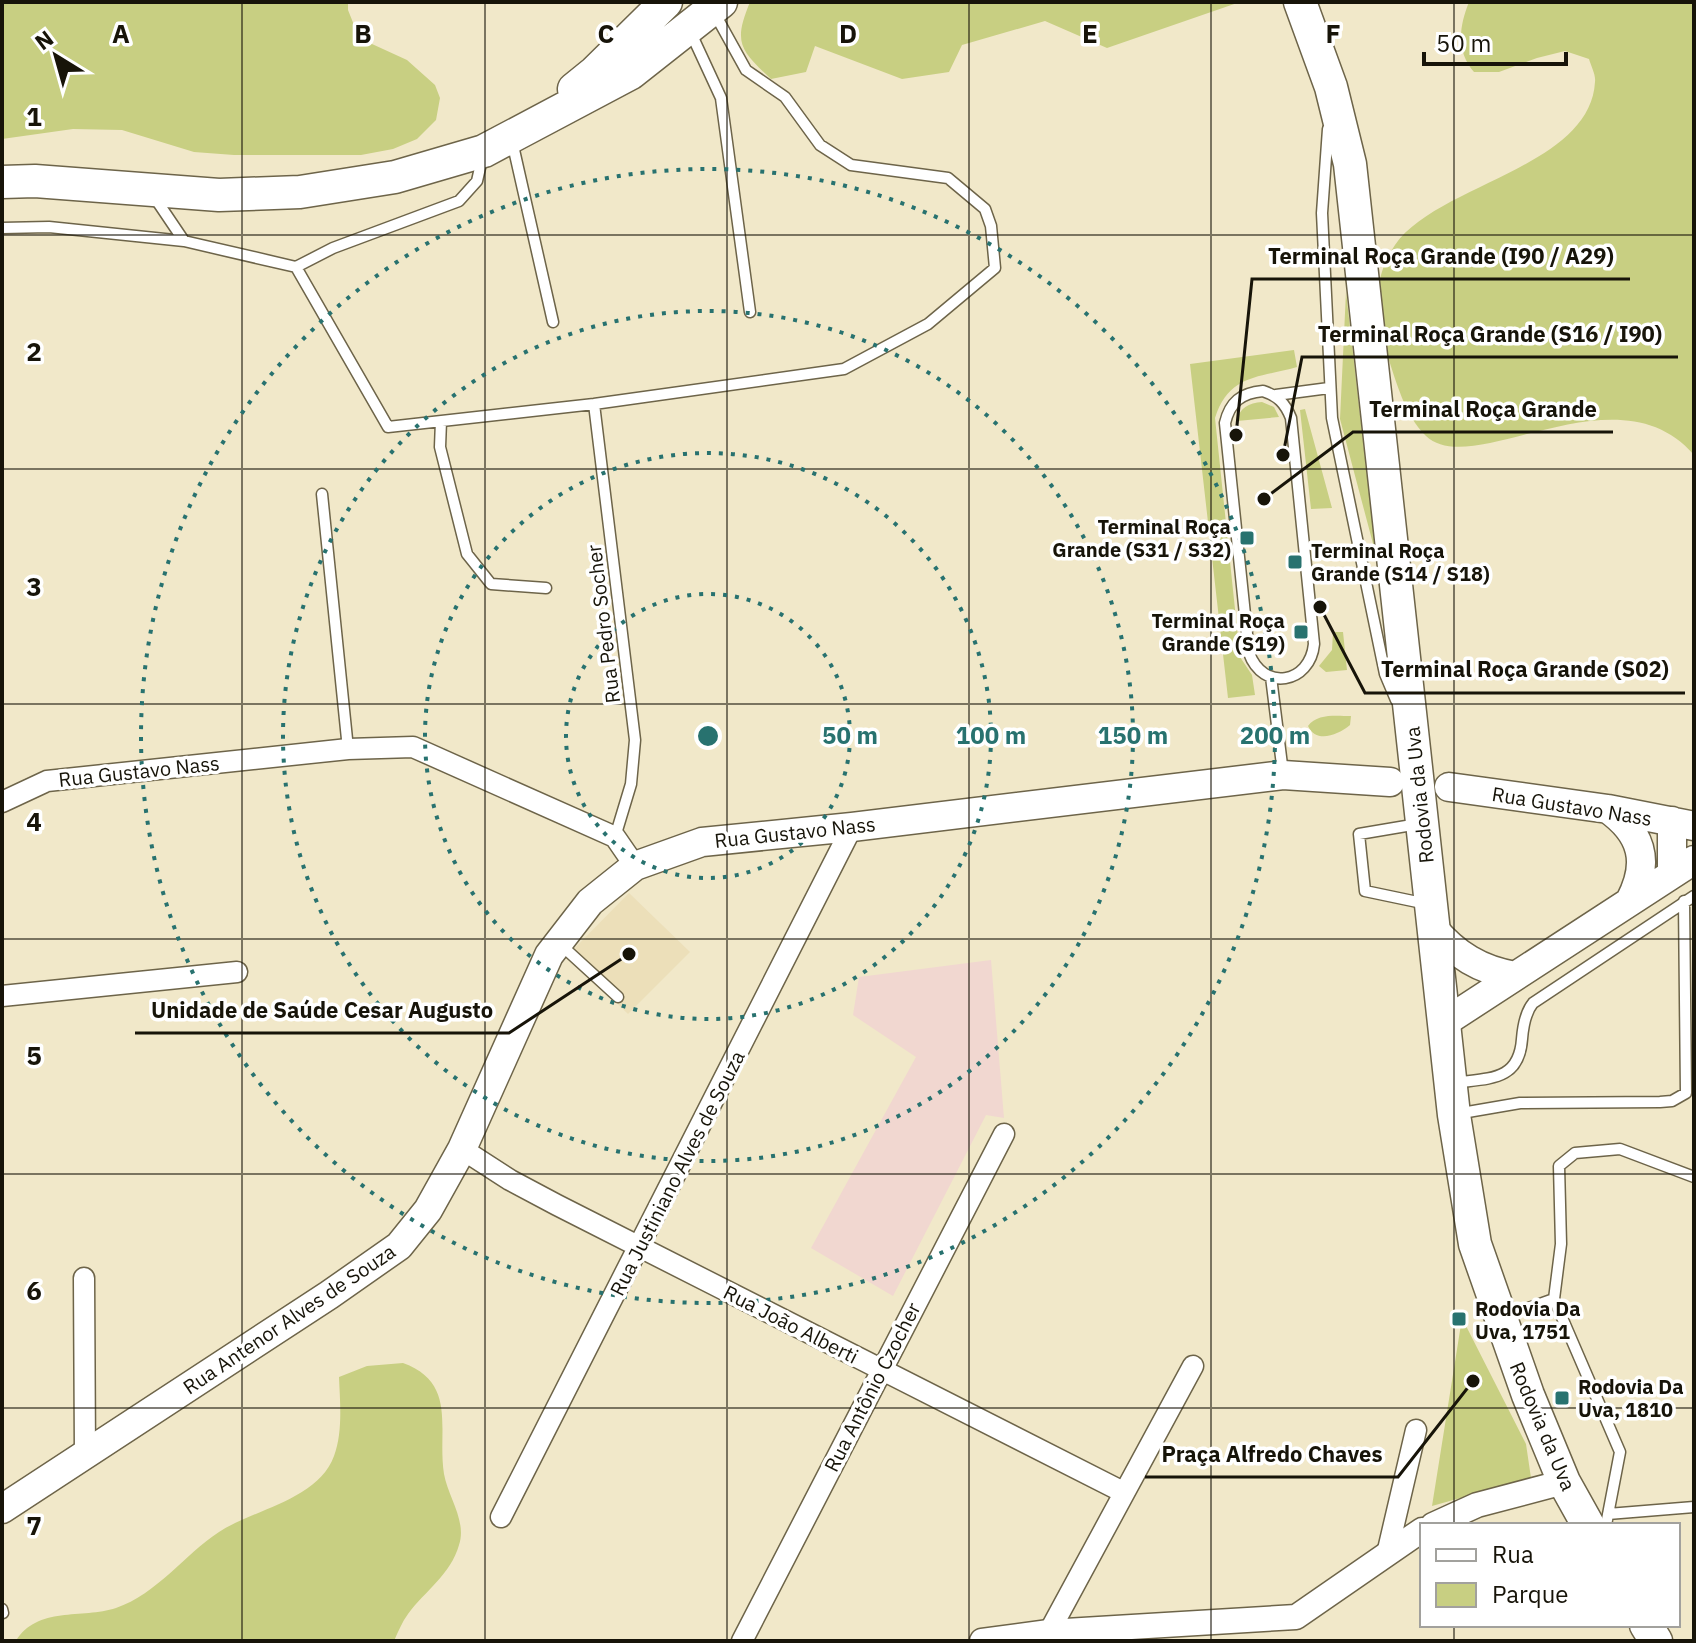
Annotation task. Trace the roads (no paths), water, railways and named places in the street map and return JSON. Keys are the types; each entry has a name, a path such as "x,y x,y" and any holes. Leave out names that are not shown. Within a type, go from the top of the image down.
{"highway":[{"path":"497,144 595,72 666,2"},
{"name":"Rodovia da Uva","path":"1302,3 1331,87 1350,164 1452,1099 1475,1244 1528,1395 1564,1482 1601,1521"},
{"path":"2,182 35,181 219,195 300,192 395,177 497,144 631,73 708,13"}],"main road":[{"name":"Rua Gustavo Nass","path":"635,866 702,842 1283,775 1390,782"},
{"name":"Rua Gustavo Nass","path":"1449,787 1608,809 1683,824"},
{"path":"1608,809 1622,819 1640,849 1642,867 1630,901"},
{"path":"1642,867 1683,824"},
{"path":"1445,1022 1683,867 1683,824"},
{"name":"Rua Antenor Alves de Souza","path":"2,1509 399,1246 428,1210 462,1149 549,955 590,902 635,866"},
{"path":"1432,916 1455,952 1483,968 1515,976"}],"street":[{"name":"Rua Gustavo Nass","path":"2,802 47,781 348,749 413,747 615,837"},
{"name":"Rua Justiniano Alves de Souza","path":"501,1517 852,827"},
{"path":"615,837 635,866"},
{"path":"2,996 237,972"},
{"name":"Rua Antônio Czocher","path":"742,1641 1004,1134"},
{"name":"Rua João Alberti","path":"462,1149 510,1180 1123,1492"},
{"path":"84,1278 85,1455"},
{"path":"1049,1632 1193,1366"},
{"path":"1387,1554 1416,1430"},
{"path":"1437,1523 1477,1505 1564,1482"},
{"path":"982,1641 1049,1632 1296,1617 1420,1531"}],"lane":[{"path":"296,267 388,427 594,404 844,369 928,324 995,268 991,226 985,209 948,178 851,165 820,145 785,97 746,70 708,13"},
{"path":"708,13 750,312"},
{"path":"1331,87 1322,213 1332,418 1385,674 1413,736"},
{"path":"2,228 49,227 184,241 296,267 333,248 459,201 477,181 497,144"},
{"path":"497,144 553,322"},
{"path":"149,190 184,241"},
{"path":"1276,395 1286,405 1291,418 1314,644 1309,664 1292,677 1271,677 1257,667 1249,653 1225,423 1228,410 1237,399 1249,392 1263,391 1276,395 1329,388"},
{"name":"Rua Pedro Socher","path":"594,404 635,740 631,784 615,837"},
{"path":"441,421 440,447 467,554 491,584 546,588"},
{"path":"322,494 348,749"},
{"path":"1271,677 1283,775"},
{"path":"1423,823 1359,834 1365,891 1432,916"},
{"path":"1452,1099 1510,1071 1517,1063 1522,1051 1528,1010 1542,996 1689,898"},
{"path":"1452,1099 1520,1103 1660,1102 1680,1098 1686,1093 1689,898"},
{"path":"559,943 618,997"},
{"path":"1694,1177 1620,1149 1575,1153 1559,1166 1561,1244 1554,1299 1620,1452 1601,1521 1694,1507"},
{"path":"1500,1319 1554,1299"}],"place":[{"name":"Terminal Roça Grande (I90 / A29)","path":"1236,435"},
{"name":"Terminal Roça Grande (S16 / I90)","path":"1283,455"},
{"name":"Terminal Roça Grande","path":"1264,499"},
{"name":"Terminal Roça Grande (S31 / S32)","path":"1247,538"},
{"name":"Terminal Roça Grande (S14 / S18)","path":"1295,562"},
{"name":"Terminal Roça Grande (S02)","path":"1320,607"},
{"name":"Terminal Roça Grande (S19)","path":"1301,632"},
{"name":"Unidade de Saúde Cesar Augusto","path":"629,954"},
{"name":"Rodovia Da Uva, 1751","path":"1459,1319"},
{"name":"Praça Alfredo Chaves","path":"1473,1381"},
{"name":"Rodovia Da Uva, 1810","path":"1562,1398"}]}
